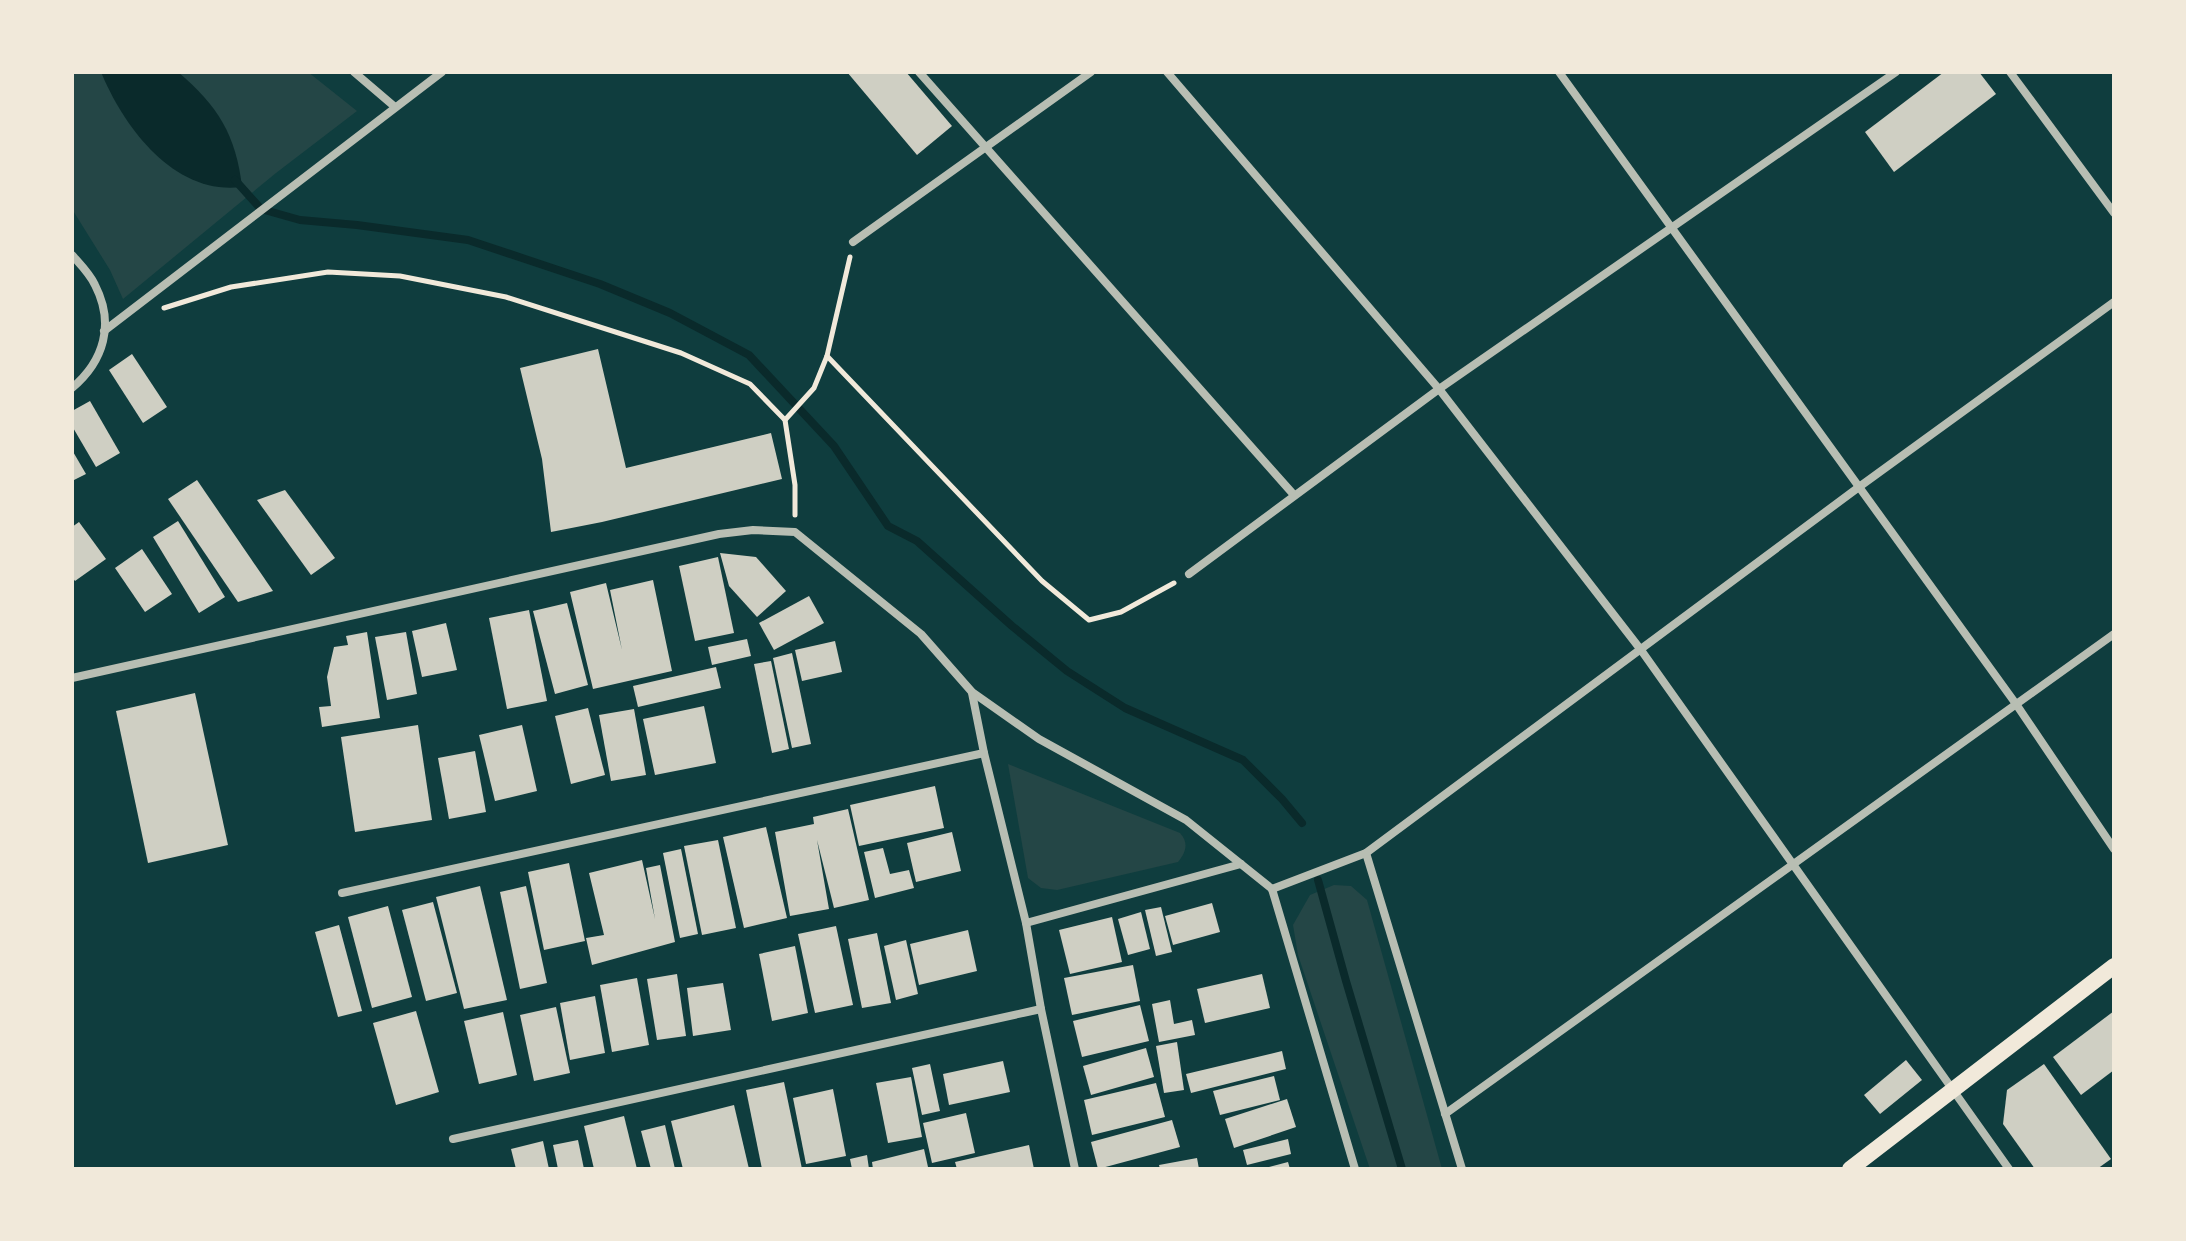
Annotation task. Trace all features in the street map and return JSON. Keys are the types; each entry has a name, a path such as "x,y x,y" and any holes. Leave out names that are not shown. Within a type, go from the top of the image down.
{"main road":[{"path":"1850,1169 2114,966"}],"street":[{"path":"354,72 395,107"},
{"path":"104,331 442,72"},
{"path":"919,72 1294,495"},
{"path":"853,242 1091,72"},
{"path":"1167,72 1439,389 1641,650 2009,1169"},
{"path":"1559,72 2016,704 2114,849"},
{"path":"1189,574 1439,389 1896,72"},
{"path":"2010,72 2114,213"},
{"path":"72,255 95,284 104,311 103,349 87,375 72,388"},
{"path":"1272,889 1366,853 2114,302"},
{"path":"72,678 719,534 753,530 795,532 921,634 972,692 1039,739 1186,820 1272,889 1355,1169"},
{"path":"1445,1114 2114,634"},
{"path":"972,692 1026,923 1075,1169"},
{"path":"342,893 984,753"},
{"path":"1366,853 1462,1169"},
{"path":"1026,923 1241,864"},
{"path":"453,1139 1041,1009"}],"path":[{"path":"785,420 814,388 827,356 853,242"},
{"path":"152,312 231,287 314,274 400,276 506,297 681,353 750,384 785,420 795,485 795,532"},
{"path":"827,356 1042,581 1089,620 1121,612 1189,574"}],"shaded area":[{"path":"72,72 308,72 357,111 123,299 110,270 72,209"},
{"path":"101,72 178,72 204,97 223,123 235,152 242,187 218,187 195,181 155,154 123,115"},
{"path":"1008,764 1180,833 1185,844 1183,855 1178,862 1057,890 1041,888 1028,878"},
{"path":"1334,885 1351,886 1367,900 1442,1169 1370,1169 1298,955 1293,925 1310,895"}],"building":[{"path":"847,72 906,72 952,126 917,155"},
{"path":"1944,72 1979,72 1996,94 1894,172 1865,132"},
{"path":"598,349 626,468 771,433 782,479 551,532 542,459 520,368"},
{"path":"132,354 167,407 143,423 109,370"},
{"path":"90,401 120,453 96,467 72,426 72,411"},
{"path":"72,450 86,474 72,481"},
{"path":"197,480 273,591 238,602 168,499"},
{"path":"285,490 335,558 311,575 257,500"},
{"path":"178,521 225,597 199,613 153,537"},
{"path":"79,522 106,559 75,581 72,577 72,527"},
{"path":"142,549 172,594 145,612 115,568"},
{"path":"720,553 756,557 786,591 757,617 729,586"},
{"path":"718,557 734,633 695,641 679,566"},
{"path":"653,580 672,671 593,689 570,592 606,583 622,650 610,590"},
{"path":"809,596 824,623 774,650 759,623"},
{"path":"567,603 588,685 555,694 533,611"},
{"path":"529,610 547,701 507,709 489,618"},
{"path":"446,623 457,670 422,677 412,631"},
{"path":"367,632 380,718 322,727 319,707 331,706 327,677 334,647 348,645 346,636"},
{"path":"406,632 417,694 387,700 375,637"},
{"path":"747,639 751,656 712,665 708,647"},
{"path":"835,641 842,672 802,681 795,650"},
{"path":"792,653 811,744 792,748 773,658"},
{"path":"771,661 789,749 772,753 754,664"},
{"path":"716,667 721,688 638,707 633,686"},
{"path":"195,693 228,845 148,863 116,711"},
{"path":"704,706 716,763 655,775 643,719"},
{"path":"588,708 605,775 571,784 555,716"},
{"path":"634,709 646,775 611,781 599,715"},
{"path":"418,725 432,820 355,832 341,737"},
{"path":"522,725 537,791 495,801 479,735"},
{"path":"475,751 486,812 449,819 438,758"},
{"path":"935,786 944,828 859,846 850,805"},
{"path":"848,809 869,900 834,908 817,840 829,909 790,916 775,832 814,824 813,817"},
{"path":"766,827 787,918 744,928 723,837"},
{"path":"952,832 961,871 916,882 907,843"},
{"path":"718,840 736,928 702,935 684,846"},
{"path":"883,848 890,874 909,870 914,888 875,898 864,852"},
{"path":"681,849 698,934 680,938 663,853"},
{"path":"642,860 655,919 646,868 660,865 675,942 592,965 586,938 604,935 589,873"},
{"path":"569,863 585,941 544,950 528,872"},
{"path":"480,886 507,1000 464,1009 436,897"},
{"path":"526,886 547,983 520,989 500,892"},
{"path":"433,902 457,993 426,1001 402,910"},
{"path":"1212,903 1220,932 1173,945 1165,916"},
{"path":"388,906 412,997 372,1008 348,917"},
{"path":"1161,907 1172,952 1156,956 1145,910"},
{"path":"1141,912 1150,949 1128,955 1118,919"},
{"path":"1112,917 1122,962 1070,974 1059,930"},
{"path":"339,925 362,1011 338,1017 315,932"},
{"path":"836,926 853,1005 815,1013 798,934"},
{"path":"968,930 977,971 919,985 910,944"},
{"path":"877,933 891,1003 862,1008 848,939"},
{"path":"906,940 918,994 896,1000 884,946"},
{"path":"795,946 808,1013 772,1021 759,954"},
{"path":"1133,965 1140,1001 1072,1015 1064,978"},
{"path":"677,974 686,1036 657,1040 647,979"},
{"path":"1262,974 1270,1008 1205,1023 1197,989"},
{"path":"637,978 649,1045 612,1052 600,985"},
{"path":"723,983 731,1030 693,1036 687,988"},
{"path":"595,996 605,1053 570,1060 560,1003"},
{"path":"1170,1000 1174,1024 1192,1020 1195,1035 1159,1042 1152,1004"},
{"path":"1140,1005 1149,1041 1082,1057 1073,1021"},
{"path":"556,1007 570,1073 534,1081 520,1015"},
{"path":"416,1011 439,1092 396,1105 373,1023"},
{"path":"2114,1011 2114,1070 2081,1095 2053,1057"},
{"path":"503,1012 517,1075 479,1084 464,1021"},
{"path":"1177,1042 1184,1090 1164,1093 1156,1046"},
{"path":"1146,1048 1154,1077 1091,1095 1083,1066"},
{"path":"1282,1051 1286,1069 1191,1093 1186,1074"},
{"path":"1906,1060 1922,1080 1880,1114 1864,1095"},
{"path":"1003,1061 1010,1092 949,1105 943,1074"},
{"path":"930,1064 940,1111 922,1115 912,1068"},
{"path":"2044,1064 2111,1159 2097,1169 2035,1169 2003,1124 2007,1090"},
{"path":"1274,1076 1280,1100 1220,1115 1213,1091"},
{"path":"911,1077 922,1137 888,1143 876,1083"},
{"path":"784,1082 802,1169 762,1169 746,1090"},
{"path":"1156,1083 1165,1117 1092,1135 1084,1100"},
{"path":"833,1089 846,1156 806,1164 793,1098"},
{"path":"1287,1099 1296,1127 1234,1148 1225,1119"},
{"path":"734,1105 749,1169 683,1169 671,1121"},
{"path":"966,1113 975,1153 932,1163 923,1123"},
{"path":"624,1116 637,1169 594,1169 584,1126"},
{"path":"1172,1120 1180,1147 1098,1169 1091,1142"},
{"path":"665,1125 675,1169 651,1169 641,1131"},
{"path":"1288,1139 1291,1154 1247,1165 1243,1150"},
{"path":"578,1140 584,1169 558,1169 553,1145"},
{"path":"543,1141 549,1169 516,1169 511,1149"},
{"path":"1029,1145 1034,1169 957,1169 955,1162"},
{"path":"924,1149 928,1167 873,1169 872,1162"},
{"path":"867,1155 869,1169 852,1169 850,1159"},
{"path":"1197,1158 1199,1169 1160,1169 1159,1165"},
{"path":"1288,1162 1290,1169 1265,1169 1265,1168"}],"waterway":[{"path":"235,180 261,209 300,220 468,240 600,284 670,313 749,355 834,446 888,526 917,541 1067,671 1125,708 1243,760 1302,823"},
{"path":"1318,880 1402,1169"}]}
